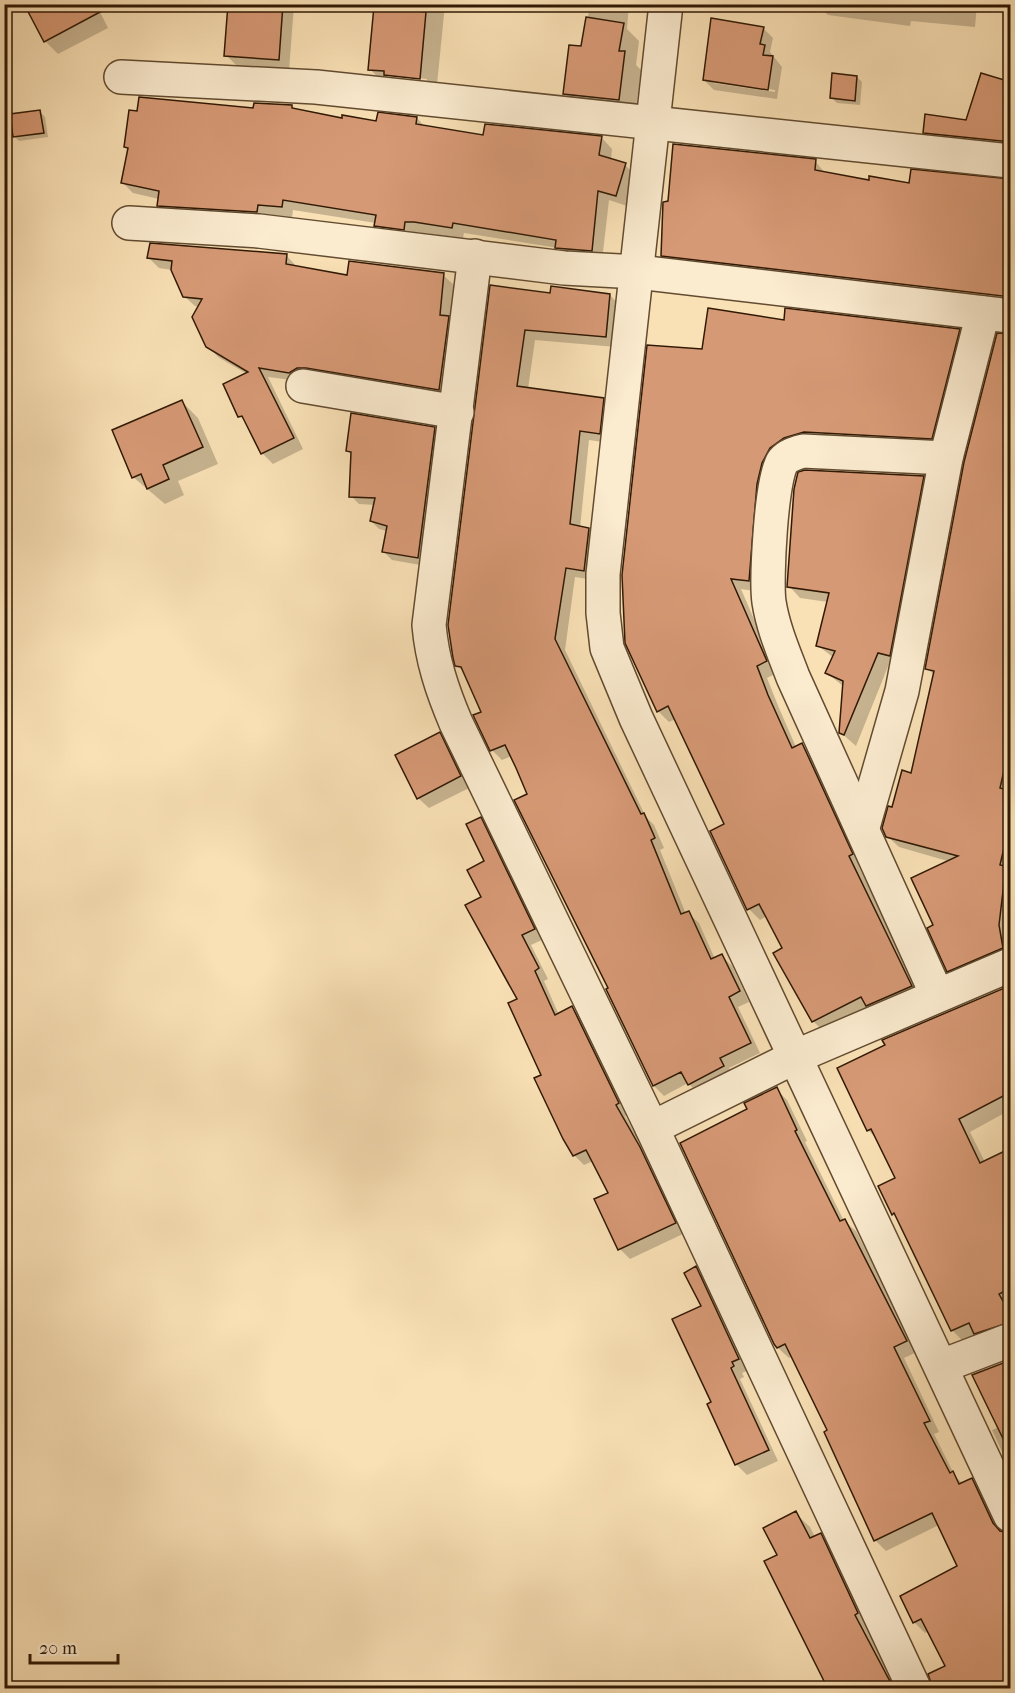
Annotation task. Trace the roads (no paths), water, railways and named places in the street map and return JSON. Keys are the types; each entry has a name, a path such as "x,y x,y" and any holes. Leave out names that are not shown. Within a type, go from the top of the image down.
{"street":[{"path":"666,4 655,122 603,574 603,614 607,648 641,729 797,1056 1011,1515"},
{"path":"121,77 316,87 1011,160"},
{"path":"129,223 259,231 564,268 638,272 997,315 946,458 902,691 863,827"},
{"path":"475,256 429,625 432,657 456,723 652,1128 914,1689"},
{"path":"303,386 457,412"},
{"path":"937,995 863,827 793,677 777,633 769,602 768,568 777,480 782,462 791,455 803,451 946,458"},
{"path":"652,1128 797,1056 1011,965"},
{"path":"942,1366 1011,1340"}]}
